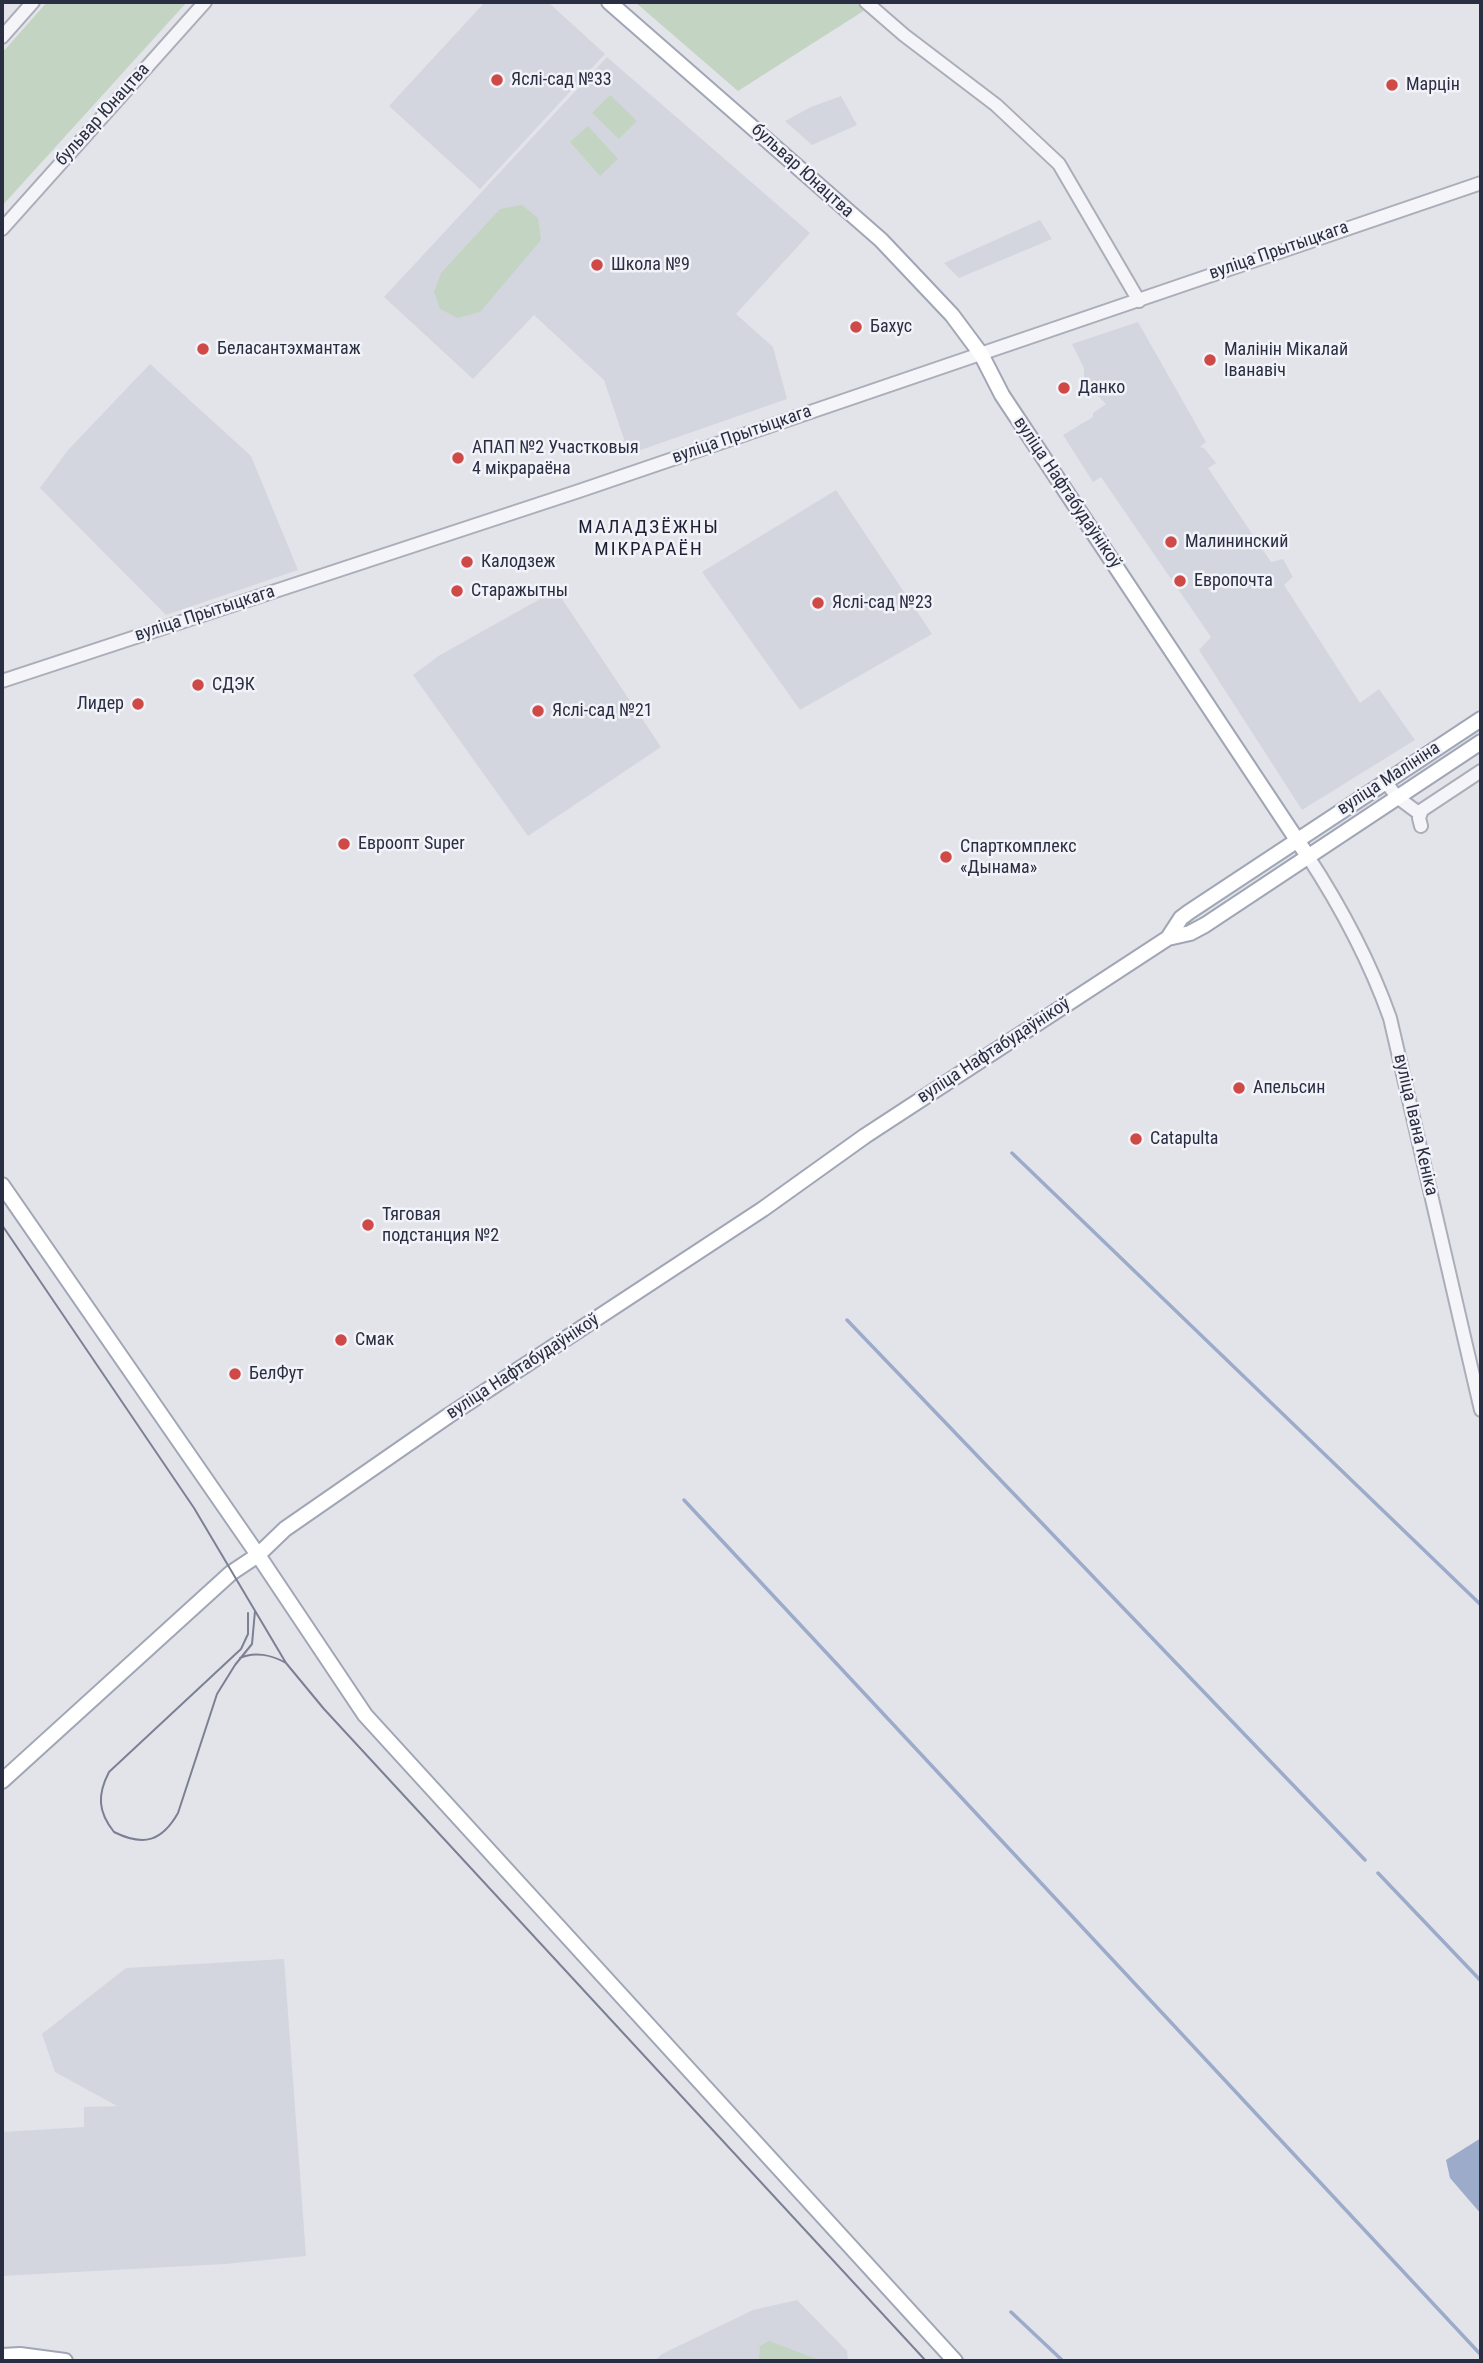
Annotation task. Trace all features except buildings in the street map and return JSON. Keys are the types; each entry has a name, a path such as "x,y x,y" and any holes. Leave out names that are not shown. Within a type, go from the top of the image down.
{"main road":[{"name":"бульвар Юнацтва","path":"609,2 881,240 952,315 981,354"},
{"name":"вуліца Нафтабудаўнікоў","path":"2,1781 231,1573 258,1555 285,1530 448,1416 752,1216 865,1136 1168,938 1196,930 1307,855 1002,395 981,354"},
{"name":"вуліца Малініна","path":"1296,840 1481,719"},
{"name":"вуліца Малініна","path":"1307,855 1481,742"},
{"name":"вуліца Нафтабудаўнікоў","path":"1168,938 1181,918 1296,840"},
{"path":"2,1185 258,1555 365,1715 955,2361"},
{"path":"2,2356 20,2355 65,2361"}],"street":[{"path":"2,37 33,2"},
{"name":"бульвар Юнацтва","path":"2,229 205,2"},
{"path":"866,2 904,35 996,105 1059,164 1139,301"},
{"name":"вуліца Прытыцкага","path":"2,681 579,491 1139,301 1372,218 1481,183"},
{"path":"1385,781 1421,820 1426,807 1481,771"},
{"name":"вуліца Івана Кеніка","path":"1307,855 1358,939 1390,1017 1481,1410"}],"shaded area":[{"name":"Яслі-сад №33","path":"485,2 548,2 605,54 480,189 389,106"},
{"name":"Школа №9","path":"607,57 810,233 736,314 773,347 787,399 629,454 604,380 534,315 473,379 384,297"},
{"path":"841,96 857,125 812,145 785,121 811,107"},
{"path":"1040,220 1052,239 959,278 944,263"},
{"path":"1138,322 1206,442 1200,447 1204,448 1216,463 1208,468 1271,562 1283,559 1293,577 1284,585 1360,703 1379,689 1415,740 1302,810 1199,650 1211,637 1101,477 1093,482 1063,435 1093,417 1093,413 1106,404 1084,381 1084,368 1072,344"},
{"path":"150,364 251,456 298,570 166,615 40,488 68,450"},
{"name":"Яслі-сад №23","path":"836,490 932,634 800,710 702,572"},
{"name":"Яслі-сад №21","path":"556,590 661,747 528,836 413,675 440,655"},
{"path":"284,1959 306,2256 225,2264 2,2276 2,2132 84,2127 84,2107 117,2106 55,2072 42,2034 126,1968"},
{"path":"797,2300 847,2351 848,2361 654,2361 662,2354 753,2310"}],"green space":[{"path":"47,2 187,2 2,206 2,53"},
{"path":"635,2 855,2 865,10 738,91"},
{"path":"610,95 637,121 619,139 592,113"},
{"path":"588,126 618,159 600,176 570,142"},
{"path":"522,205 538,218 541,240 480,312 458,318 440,309 434,292 441,273 500,209"},
{"path":"769,2341 820,2361 762,2361 759,2358 760,2346"}],"water":[{"path":"1481,2138 1481,2214 1450,2178 1446,2160"}],"waterway":[{"path":"1012,1153 1481,1605"},
{"path":"847,1320 1365,1860"},
{"path":"684,1500 1481,2355"},
{"path":"1378,1873 1481,1981"},
{"path":"1011,2312 1063,2361"}],"tram line":[{"path":"2,1225 194,1508 286,1663 324,1709 926,2361"},
{"path":"248,1613 248,1634 241,1649 109,1772 102,1788 101,1803 114,1832 134,1839 151,1839 165,1830 178,1813 217,1694 252,1644 255,1611"},
{"path":"240,1658 263,1655 286,1663"}],"place":[{"name":"Яслі-сад №33","path":"497,80"},
{"name":"Марцін","path":"1392,85"},
{"name":"Школа №9","path":"597,265"},
{"name":"Бахус","path":"856,327"},
{"name":"Беласантэхмантаж","path":"203,349"},
{"name":"Малінін Мікалай Іванавіч","path":"1210,360"},
{"name":"Данко","path":"1064,388"},
{"name":"АПАП №2 Участковыя 4 мікрараёна","path":"458,458"},
{"name":"Малининский","path":"1171,542"},
{"name":"Калодзеж","path":"467,562"},
{"name":"Европочта","path":"1180,581"},
{"name":"Старажытны","path":"457,591"},
{"name":"Яслі-сад №23","path":"818,603"},
{"name":"СДЭК","path":"198,685"},
{"name":"Лидер","path":"138,704"},
{"name":"Яслі-сад №21","path":"538,711"},
{"name":"Евроопт Super","path":"344,844"},
{"name":"Спарткомплекс «Дынама»","path":"946,857"},
{"name":"Апельсин","path":"1239,1088"},
{"name":"Catapulta","path":"1136,1139"},
{"name":"Тяговая подстанция №2","path":"368,1225"},
{"name":"Смак","path":"341,1340"},
{"name":"БелФут","path":"235,1374"}],"district":[{"name":"МАЛАДЗЁЖНЫ МІКРАРАЁН","path":"649,539"}]}
